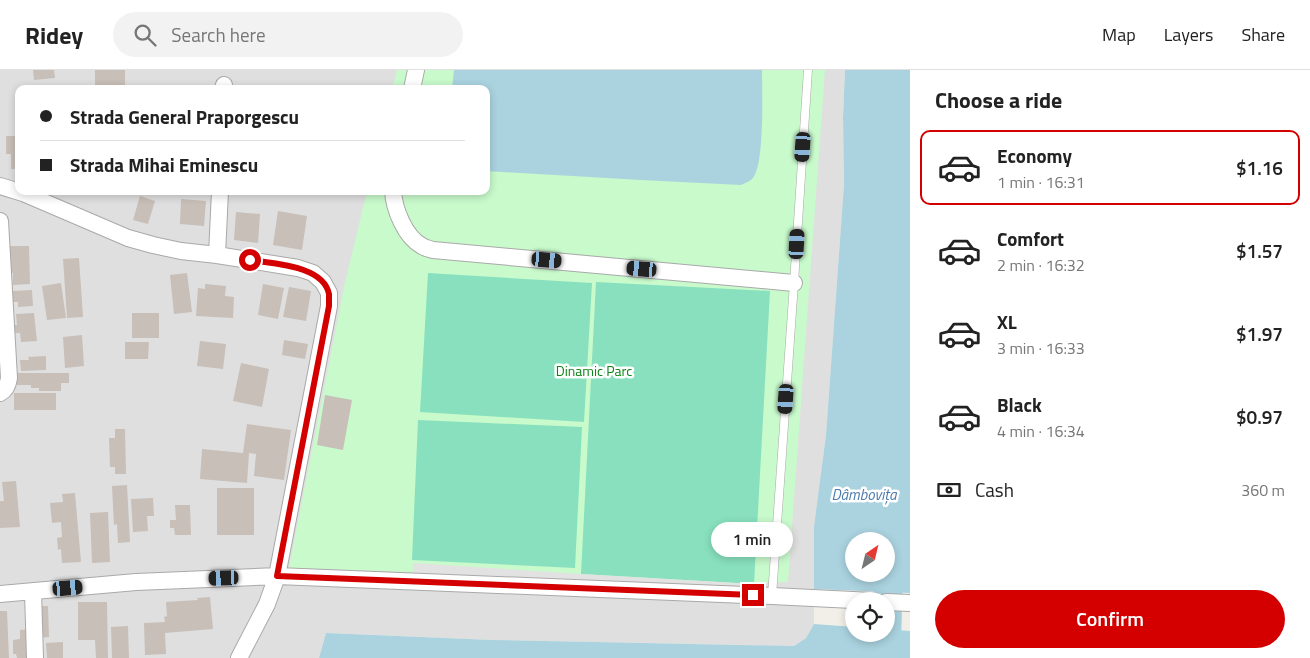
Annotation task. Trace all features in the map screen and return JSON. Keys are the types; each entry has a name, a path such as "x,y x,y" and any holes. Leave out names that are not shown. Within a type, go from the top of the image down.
{"street":[{"path":"413,85 416,70"},
{"path":"0,186 15,191"},
{"path":"28,195 128,238 181,251 298,268 313,274 323,282 328,293 329,306 277,576 267,604 239,658"},
{"path":"217,255 220,195"},
{"path":"394,195 395,206 408,232 422,246 433,250 794,283"},
{"path":"0,221 9,378 8,384 0,394"},
{"path":"0,594 136,582 277,576 845,600"},
{"path":"33,590 35,658"},
{"path":"895,602 910,603"}],"lane":[{"path":"772,596 808,70"}],"shaded area":[{"path":"0,70 845,70 843,117 844,184 826,435 814,526 814,624 806,638 794,646 492,640 326,633 319,658 0,658"},
{"path":"413,563 754,584 753,595 413,582"}],"green space":[{"name":"Dinamic Parc","path":"397,70 825,70 788,582 754,584 289,568 344,287 366,195 490,195 490,85 393,85"},
{"path":"428,273 592,283 584,422 420,412"},
{"path":"596,282 770,291 754,584 581,574"},
{"path":"418,420 582,427 575,568 412,560"}],"water":[{"path":"454,70 762,70 761,145 756,172 752,179 741,185 490,171 490,85 452,85"},
{"name":"Dâmbovița","path":"845,70 910,70 910,593 814,589 814,526 826,435 844,184 843,117"},
{"path":"814,624 845,626 845,642 895,642 895,630 910,631 910,658 319,658 326,633 492,640 794,646 806,638"}],"building":[{"path":"33,70 54,70 55,78 34,80"},
{"path":"95,70 125,70 125,85 95,85"},
{"path":"6,136 15,136 15,169 11,169 11,154 6,154"},
{"path":"140,196 155,201 148,224 133,220"},
{"path":"181,199 206,201 204,226 180,224"},
{"path":"278,211 307,216 302,250 273,245"},
{"path":"236,212 260,214 258,243 234,240"},
{"path":"8,246 29,246 30,284 13,285 13,273 8,273"},
{"path":"79,258 83,317 67,318 63,259"},
{"path":"187,273 192,312 174,314 170,275"},
{"path":"61,283 66,318 47,320 42,286"},
{"path":"205,284 226,286 225,296 234,297 233,318 196,316 198,288 205,289"},
{"path":"263,284 284,288 278,319 258,315"},
{"path":"289,287 311,291 306,321 283,317"},
{"path":"32,290 33,306 18,307 18,302 13,302 12,291"},
{"path":"34,313 37,341 21,342 20,333 14,333 13,325 17,325 16,314"},
{"path":"132,313 159,313 159,338 132,338"},
{"path":"82,335 84,366 65,368 63,337"},
{"path":"284,340 308,344 305,359 282,355"},
{"path":"200,341 226,344 223,369 197,366"},
{"path":"125,342 149,342 148,359 125,359"},
{"path":"46,356 46,370 21,371 20,360 29,360 28,357"},
{"path":"241,363 269,369 262,407 233,401"},
{"path":"17,373 69,373 69,383 61,383 61,391 39,391 39,388 31,388 31,385 17,385"},
{"path":"14,393 56,393 56,410 14,410"},
{"path":"325,395 352,400 343,450 317,445"},
{"path":"247,424 291,430 284,480 254,476 256,454 249,453 247,483 200,479 202,449 243,453"},
{"path":"115,429 125,429 126,474 115,474 115,467 110,467 109,438 115,438"},
{"path":"16,481 20,527 0,528 0,501 4,501 2,482"},
{"path":"127,485 130,542 118,543 117,524 114,525 112,486"},
{"path":"217,488 254,488 254,535 217,535"},
{"path":"75,493 81,562 62,563 61,549 58,550 57,538 62,537 61,522 52,523 50,503 63,502 62,494"},
{"path":"153,498 154,516 147,516 148,531 133,532 131,499"},
{"path":"175,505 190,505 191,535 175,535 174,528 170,528 170,520 176,520"},
{"path":"108,512 110,562 92,563 90,513"},
{"path":"210,597 213,629 165,633 166,654 145,655 144,623 165,622 164,617 167,616 166,602 198,600 197,598"},
{"path":"78,602 107,602 108,658 96,658 95,640 78,640"},
{"path":"36,606 48,606 49,637 37,638"},
{"path":"0,611 7,611 9,658 0,658"},
{"path":"128,626 129,658 112,658 111,627"},
{"path":"31,629 32,658 17,658 16,654 13,654 13,640 20,639 20,630"},
{"path":"63,642 63,658 47,658 46,643"}],"waterway":[{"name":"Dâmbovița","path":"886,658 887,582"}],"route":[{"path":"250,260 298,268 313,274 323,282 328,293 329,306 277,576 753,595"}]}
